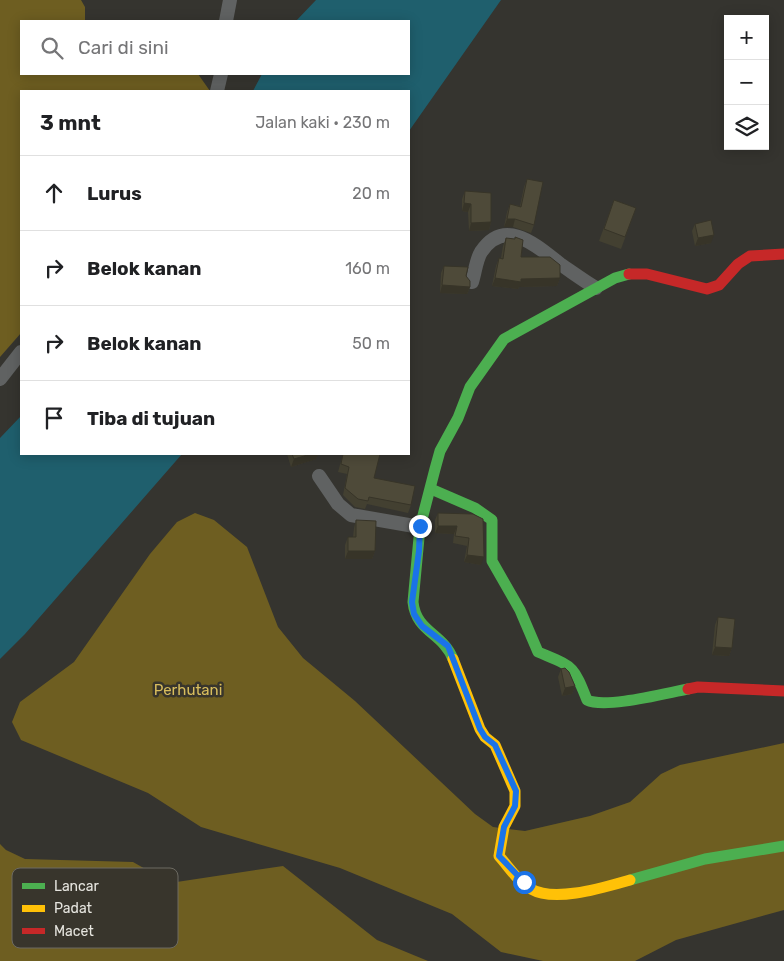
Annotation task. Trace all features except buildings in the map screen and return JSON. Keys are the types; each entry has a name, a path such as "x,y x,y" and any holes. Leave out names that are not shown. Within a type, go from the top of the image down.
{"street":[{"path":"226,20 230,0"},
{"path":"217,90 221,75"},
{"path":"472,282 480,253 489,242 504,236 513,235 520,236 540,247 596,288"},
{"path":"784,254 750,256 738,264 719,285 707,289 647,274 628,274 596,288 576,302 510,335 498,344 470,387 458,418 440,451 420,526 419,551 412,602 414,614 422,626 448,646 480,729 485,737 495,745 516,791 515,806 504,827 499,856 535,891 551,894 576,892 706,858 784,846"},
{"path":"0,379 20,353"},
{"path":"319,476 338,504 351,515 420,526"},
{"path":"431,489 475,508 492,520 492,561 520,610 538,652 576,672 587,700 593,703 608,703 698,687 784,692"}],"green space":[{"path":"0,0 81,0 85,7 85,20 20,20 20,75 199,75 209,90 20,90 20,334 0,357"},
{"name":"Perhutani","path":"195,513 214,520 247,547 278,627 303,658 355,701 475,814 493,827 525,831 590,816 630,802 661,774 680,765 784,743 784,910 676,940 635,961 543,961 501,952 452,914 340,868 201,827 148,793 21,740 12,722 20,702 74,662 150,554 177,522"},
{"path":"0,844 6,850 25,859 133,862 144,868 12,868 12,948 178,948 178,882 283,866 377,940 428,961 0,961"}],"water":[{"path":"316,0 501,0 410,130 410,90 254,90 261,75 410,75 410,20 297,20"},
{"path":"20,417 20,455 181,455 25,634 0,659 0,438"}],"traffic: fast":[{"path":"453,659 443,643 419,620 413,602 420,527 440,451 458,418 470,387 504,339 615,278 629,274"},
{"path":"431,489 475,508 492,520 492,561 520,610 538,652 570,668 575,673 587,700 607,703 621,702 688,689"},
{"path":"630,880 705,859 784,846"}],"traffic: slow":[{"path":"453,659 480,729 485,737 495,745 515,791 515,806 504,827 499,856 522,882 531,889 541,893 566,894 580,892 630,880"}],"traffic: jam":[{"path":"629,274 647,274 707,289 719,285 738,264 750,256 784,254"},
{"path":"688,689 698,687 784,691"}],"route":[{"path":"420,526 416,580 412,602 414,614 422,626 448,646 480,729 485,737 495,745 516,791 515,806 504,827 499,856 524,882"}]}
